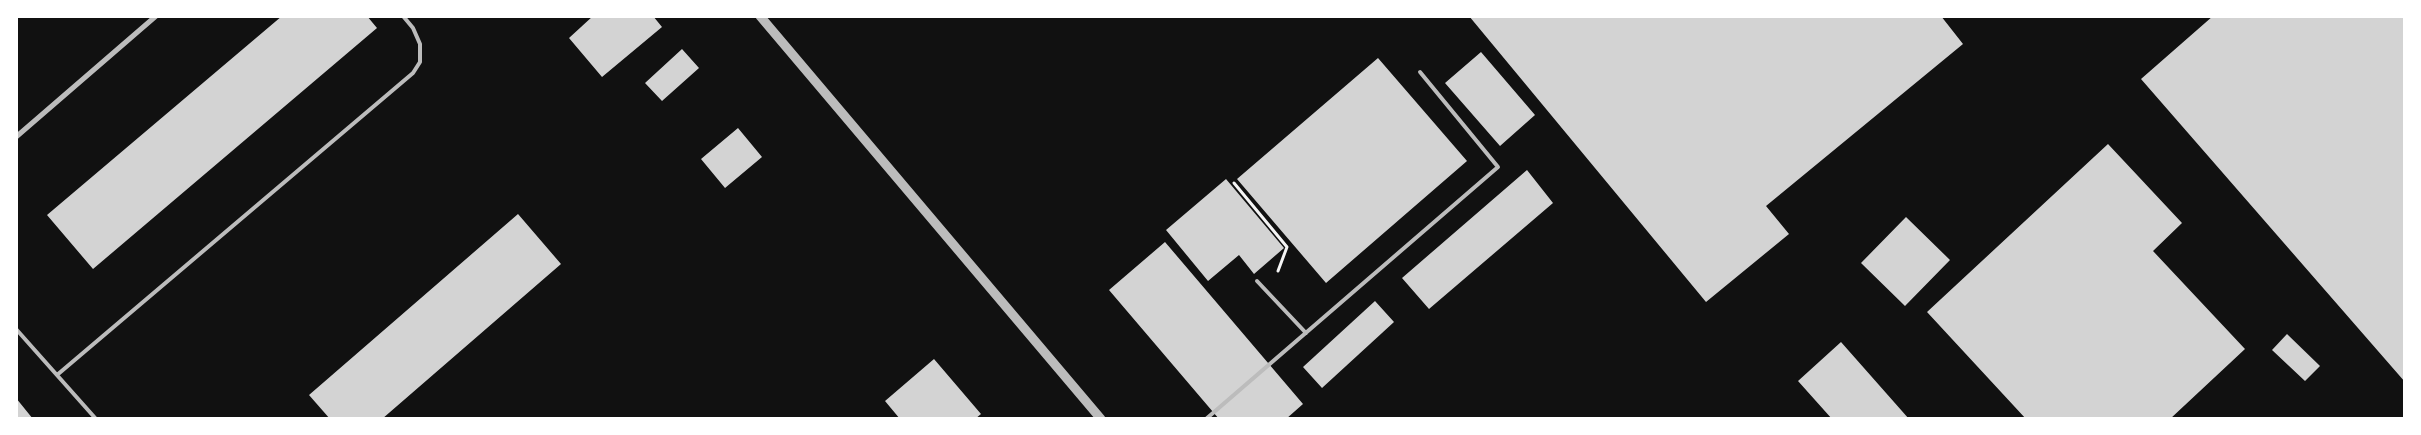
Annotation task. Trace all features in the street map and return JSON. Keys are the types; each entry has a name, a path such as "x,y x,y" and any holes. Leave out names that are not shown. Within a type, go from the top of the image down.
{"street":[{"path":"16,137 156,16"},
{"path":"760,16 1101,419"}],"lane":[{"path":"57,375 413,73 420,62 420,44 413,28 404,16"},
{"path":"1206,419 1498,167 1420,72"},
{"path":"1257,281 1306,333"},
{"path":"16,329 96,419"}],"path":[{"path":"1234,183 1287,247 1269,293"}],"building":[{"path":"282,16 367,16 377,28 93,269 47,215"},
{"path":"593,16 653,16 662,27 602,77 569,38"},
{"path":"1469,16 1941,16 1963,44 1766,206 1789,234 1706,302"},
{"path":"2213,16 2405,16 2405,382 2141,79"},
{"path":"682,49 699,68 662,101 645,83"},
{"path":"1481,52 1535,115 1500,146 1445,83"},
{"path":"1378,58 1467,161 1326,283 1237,179"},
{"path":"738,128 762,157 725,188 701,159"},
{"path":"2108,144 2182,223 2153,251 2245,349 2170,419 2026,419 1927,312"},
{"path":"1527,170 1553,203 1429,309 1402,278"},
{"path":"1226,179 1284,248 1254,274 1239,255 1208,281 1166,230"},
{"path":"518,214 561,264 382,419 330,419 309,395"},
{"path":"1906,217 1950,260 1905,306 1861,263"},
{"path":"1165,242 1303,404 1286,419 1219,419 1109,290"},
{"path":"1375,301 1394,322 1322,388 1303,367"},
{"path":"2287,334 2320,366 2305,381 2272,350"},
{"path":"1841,342 1909,419 1832,419 1798,381"},
{"path":"934,359 981,414 975,419 900,419 885,401"},
{"path":"16,398 33,419 16,419"}]}
